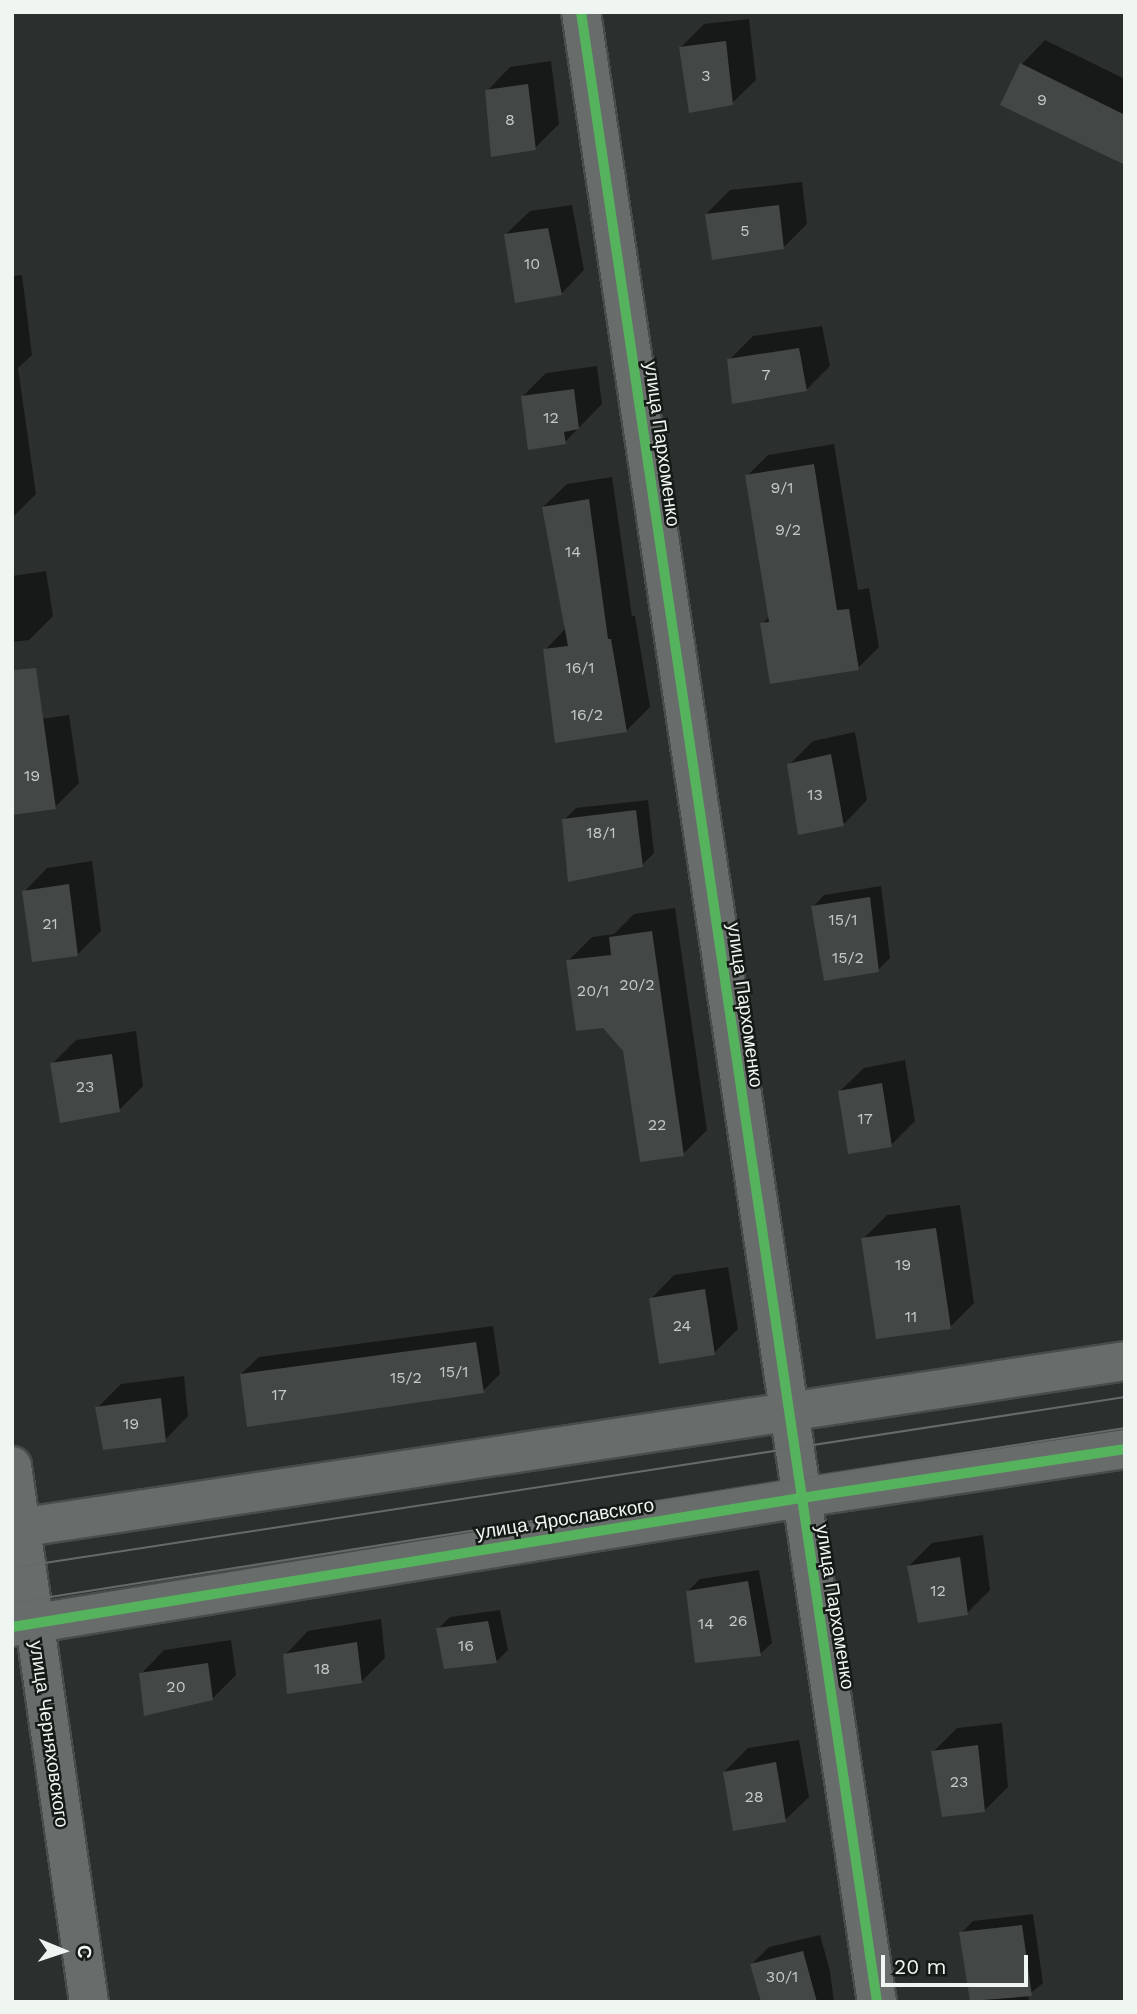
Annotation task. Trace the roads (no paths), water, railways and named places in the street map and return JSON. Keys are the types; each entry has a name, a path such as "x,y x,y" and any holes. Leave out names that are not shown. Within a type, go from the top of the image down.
{"street":[{"name":"улица Пархоменко","path":"581,12 877,2002"},
{"path":"16,1528 1125,1361"},
{"name":"улица Ярославского","path":"23,1626 801,1498 1125,1449"},
{"name":"улица Черняховского","path":"12,1466 23,1626 89,2002"}],"tram line":[{"path":"12,1568 1125,1397"},
{"path":"12,1603 1125,1428"}]}
